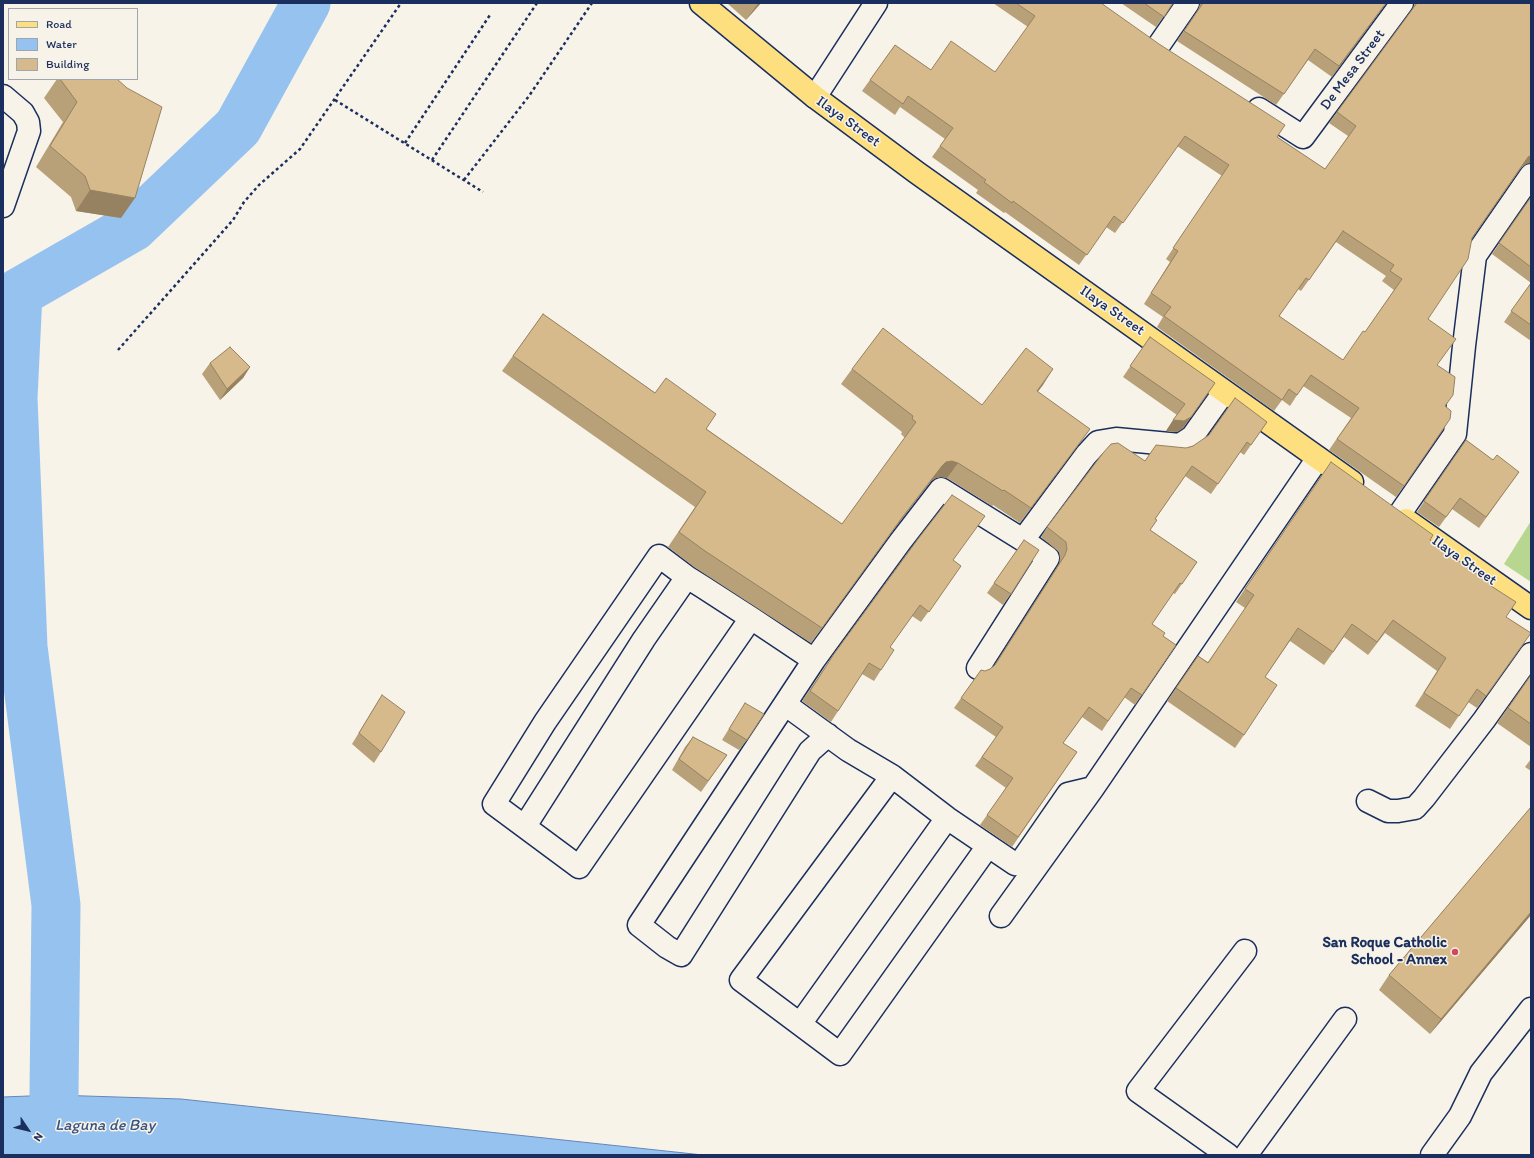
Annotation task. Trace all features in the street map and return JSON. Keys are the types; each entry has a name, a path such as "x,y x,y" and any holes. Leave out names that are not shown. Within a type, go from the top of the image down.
{"main road":[{"name":"Ilaya Street","path":"701,3 815,97 922,176 1224,392 1531,608"}],"street":[{"path":"815,97 876,3"},
{"path":"1179,57 1153,40 1188,3"},
{"name":"De Mesa Street","path":"1244,99 1303,137 1402,3"},
{"path":"3,96 23,113 28,122 28,132 3,206"},
{"path":"1398,515 1455,434 1475,256 1531,175"},
{"path":"1023,540 1086,455 1098,442 1116,438 1180,445 1192,437 1224,392"},
{"path":"1000,916 1093,788 1318,458"},
{"path":"828,735 810,751 681,955 667,947 639,925 786,705 814,660 900,542 942,489 1023,540 1048,558 978,668"},
{"path":"751,618 579,867 494,804 545,722 659,556 687,577 751,618 814,660"},
{"path":"524,826 644,639 687,577"},
{"path":"1368,801 1388,811 1398,812 1415,808 1484,720 1531,654"},
{"path":"786,705 848,750 892,776 947,818 1015,864 1023,859 1068,794 1093,788"},
{"path":"892,776 741,980 840,1054 988,846"},
{"path":"800,1024 947,818"},
{"path":"1228,1155 1138,1091 1245,952"},
{"path":"1432,1155 1460,1116 1481,1073 1531,1009"},
{"path":"1246,1155 1345,1019"}],"path":[{"path":"118,350 233,220 244,202 259,185 300,150 336,100 401,3"},
{"path":"432,160 537,3"},
{"path":"464,180 529,96 592,3"},
{"path":"405,143 490,15"},
{"path":"336,100 483,192"}],"green space":[{"path":"1531,521 1531,582 1504,564"}],"water":[{"name":"Laguna de Bay","path":"54,1095 181,1099 703,1155 3,1155 3,1097"}],"building":[{"path":"1016,3 1101,3 1159,44 1285,125 1277,137 1325,169 1356,126 1337,112 1417,3 1531,3 1531,155 1528,157 1472,238 1468,259 1428,319 1456,339 1437,365 1455,377 1453,395 1445,406 1451,411 1450,419 1404,486 1337,439 1359,408 1311,375 1297,395 1289,389 1282,400 1164,316 1171,307 1151,293 1178,251 1173,248 1229,165 1185,136 1123,223 1114,216 1087,255 1013,201 1012,203 984,182 986,180 940,146 953,128 908,96 903,104 870,80 895,45 931,70 951,41 995,72 1035,16","holes":["1343,231 1394,265 1390,271 1402,279 1365,332 1363,331 1343,360 1279,316 1306,278 1309,280"]},
{"path":"1144,3 1173,3 1164,17"},
{"path":"1203,3 1386,3 1339,66 1315,49 1284,94 1184,31"},
{"path":"61,80 118,80 127,88 162,107 135,198 90,190 85,176 50,146 77,102"},
{"path":"1531,197 1531,267 1499,243"},
{"path":"1531,283 1531,325 1511,311"},
{"path":"543,314 655,393 666,378 716,414 706,429 842,524 916,422 912,419 913,416 852,369 883,328 982,405 1026,348 1053,369 1037,391 1090,429 1031,508 958,463 952,461 946,462 901,519 822,628 705,551 679,532 706,492 513,356"},
{"path":"1150,337 1215,383 1191,417 1184,421 1173,420 1185,404 1130,366"},
{"path":"230,347 250,367 227,389 210,363"},
{"path":"1235,398 1267,422 1251,445 1247,442 1218,484 1192,466 1155,519 1157,520 1150,530 1197,562 1182,584 1180,583 1152,624 1165,633 1163,636 1176,645 1142,695 1131,688 1108,721 1089,707 1063,743 1077,752 1018,837 987,815 1013,778 982,757 1003,727 961,698 981,670 985,671 995,665 1065,555 1067,549 1066,542 1047,527 1111,444 1118,443 1145,461 1156,445 1186,448 1193,446 1209,435"},
{"path":"1466,440 1493,460 1497,455 1519,472 1486,517 1460,498 1446,517 1424,501"},
{"path":"1331,462 1433,535 1430,540 1492,585 1491,586 1516,602 1506,617 1531,633 1486,696 1477,689 1459,716 1424,693 1446,658 1393,620 1377,642 1352,624 1333,652 1298,628 1265,677 1277,685 1244,735 1176,688 1198,656 1208,663 1254,595 1245,589"},
{"path":"952,495 985,516 953,560 961,566 929,612 920,605 890,647 894,650 881,670 869,663 838,711 810,691 834,654"},
{"path":"1024,540 1039,550 1011,594 994,583"},
{"path":"1531,675 1531,724 1508,708"},
{"path":"382,695 405,712 381,752 359,733"},
{"path":"745,703 764,714 747,740 729,729"},
{"path":"693,737 727,755 708,781 679,759"},
{"name":"San Roque Catholic School - Annex","path":"1531,807 1531,912 1441,1019 1389,975"}],"waterway":[{"path":"54,1095 56,905 23,647 13,398 18,293 133,227 238,127 306,3"}],"place":[{"name":"San Roque Catholic School - Annex","path":"1455,952"}]}
